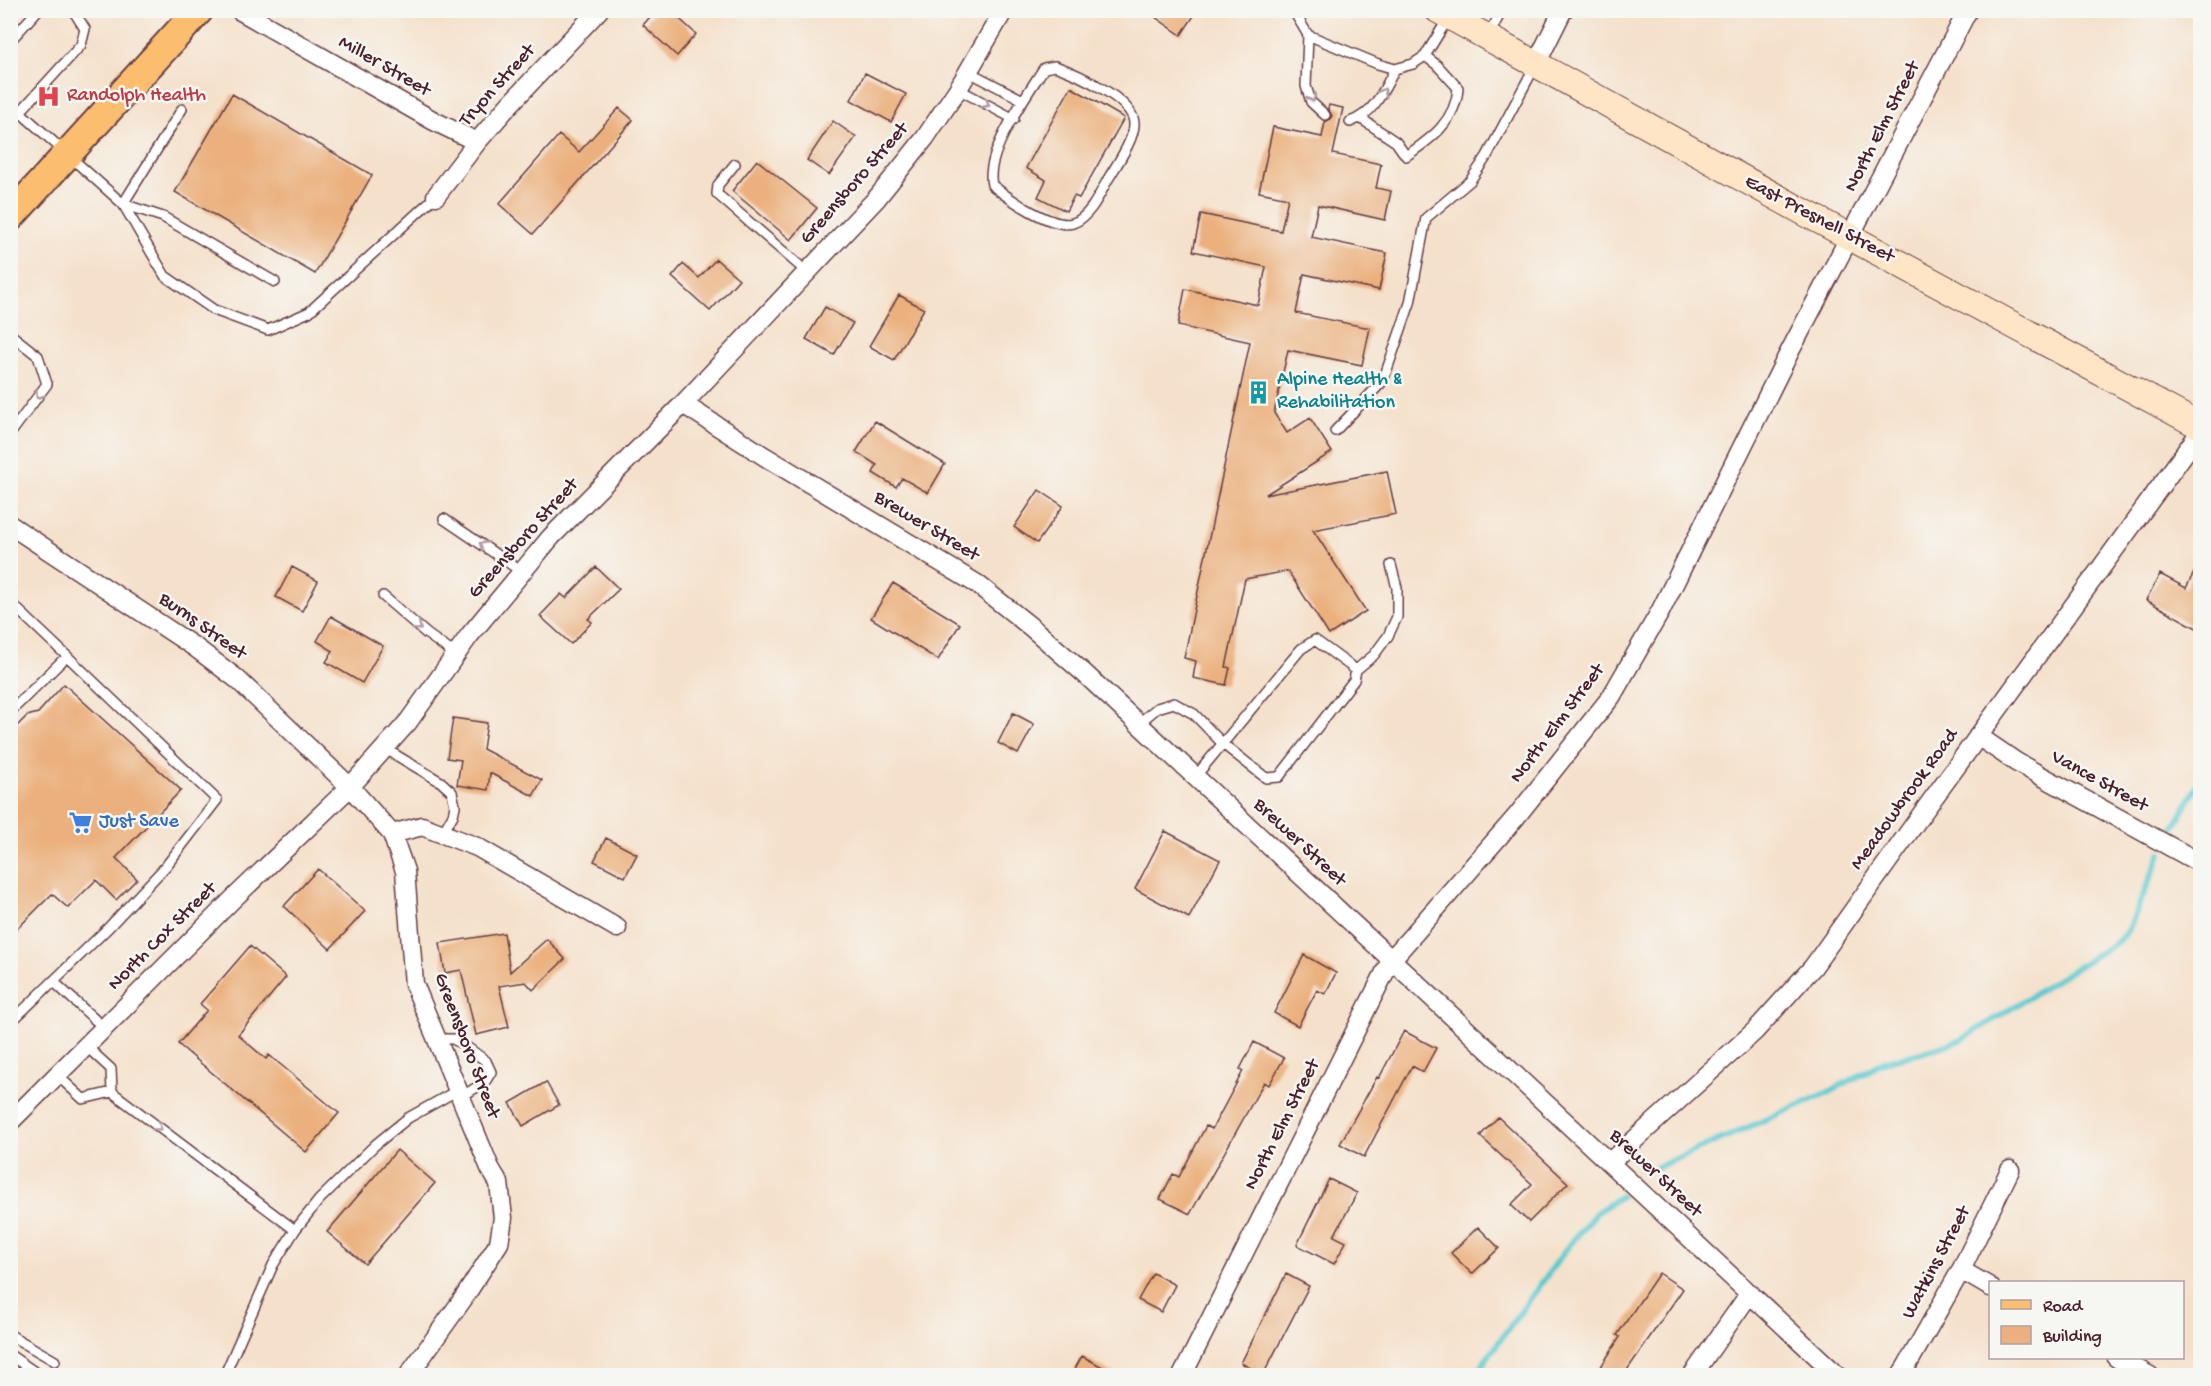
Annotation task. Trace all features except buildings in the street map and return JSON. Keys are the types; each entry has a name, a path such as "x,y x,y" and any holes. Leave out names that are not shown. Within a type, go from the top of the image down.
{"main road":[{"path":"10,217 199,10"},
{"name":"East Presnell Street","path":"1444,14 2200,426"}],"street":[{"name":"Miller Street","path":"239,10 434,121 477,142"},
{"name":"Tryon Street","path":"436,196 477,142 510,104 599,10"},
{"name":"Greensboro Street","path":"408,1376 463,1299 499,1243 503,1218 499,1184 490,1168 414,984 405,871 392,834 350,786 422,704 468,636 551,537 683,404 877,198 925,138 969,72 1004,10"},
{"path":"1536,64 1563,10"},
{"name":"North Elm Street","path":"1182,1376 1391,960 1516,817 1611,697 1660,612 1789,353 1968,10"},
{"name":"Brewer Street","path":"683,404 764,456 977,584 1031,627 1838,1376"},
{"name":"Meadowbrook Road","path":"1610,1162 1755,1031 1813,968 1978,736 2200,432"},
{"name":"Burns Street","path":"10,525 196,648 237,679 350,786"},
{"name":"Vance Street","path":"1978,736 2016,762 2200,863"},
{"name":"North Cox Street","path":"10,1122 350,786"},
{"path":"392,834 422,826 477,848 617,928"},
{"name":"Watkins Street","path":"1901,1376 1961,1270 2010,1170"},
{"path":"1961,1270 1989,1286"},
{"path":"1692,1376 1750,1293"},
{"path":"2119,1359 2150,1376"}],"lane":[{"path":"11,40 38,10"},
{"path":"10,123 81,45 85,29 73,10"},
{"path":"1488,37 1502,10"},
{"path":"1294,12 1308,35 1306,86 1311,102 1325,115"},
{"path":"1308,35 1395,69 1413,64 1425,56 1431,48 1444,14"},
{"path":"1360,118 1396,142 1406,156 1429,141 1452,112 1458,88 1437,65 1425,56"},
{"path":"1335,431 1383,381 1410,303 1426,218 1470,181 1487,156 1536,64"},
{"path":"1055,66 1080,76 1120,102 1125,106 1134,122 1131,136 1098,198 1081,219 1071,224 1054,221 1030,212 992,185 989,175 991,167 1023,100 1044,68 1055,66"},
{"path":"1350,122 1368,113 1395,69"},
{"path":"969,72 1023,100"},
{"path":"958,89 1014,119"},
{"path":"123,204 182,109"},
{"path":"20,112 123,204 165,276 214,310 268,330 309,312 436,196"},
{"path":"735,164 718,185 717,194 808,273"},
{"path":"123,204 163,217 275,282"},
{"path":"10,334 38,356 47,384 10,434"},
{"path":"444,519 522,572"},
{"path":"1138,724 1157,708 1174,703 1194,714 1223,744 1266,778 1280,777 1354,680 1356,670 1374,655 1388,636 1397,617 1397,588 1391,565"},
{"path":"383,596 427,634 456,655"},
{"path":"10,602 217,800 166,866 10,1023"},
{"path":"1195,777 1301,649 1316,640 1356,670"},
{"path":"10,712 67,656"},
{"path":"384,748 441,782 452,792 455,806 453,815 442,834"},
{"path":"53,981 104,1028"},
{"path":"225,1374 273,1265 295,1230 320,1200 375,1145 408,1118 485,1082 490,1072 486,1061 453,1039 437,1040"},
{"path":"86,1046 111,1069 112,1092"},
{"path":"57,1075 83,1099 112,1092"},
{"path":"112,1092 295,1230"},
{"path":"10,1335 55,1361"},
{"path":"10,1355 36,1373"}],"waterway":[{"path":"2173,829 2200,781"},
{"path":"1646,1172 1829,1092 1886,1061 1961,1040 2117,942 2129,929 2161,853"},
{"path":"1474,1376 1567,1248 1596,1213 1621,1196"}],"place":[{"name":"Randolph Health","path":"49,96"},
{"name":"Alpine Health & Rehabilitation","path":"1259,392"},
{"name":"Just Save","path":"81,822"}]}
